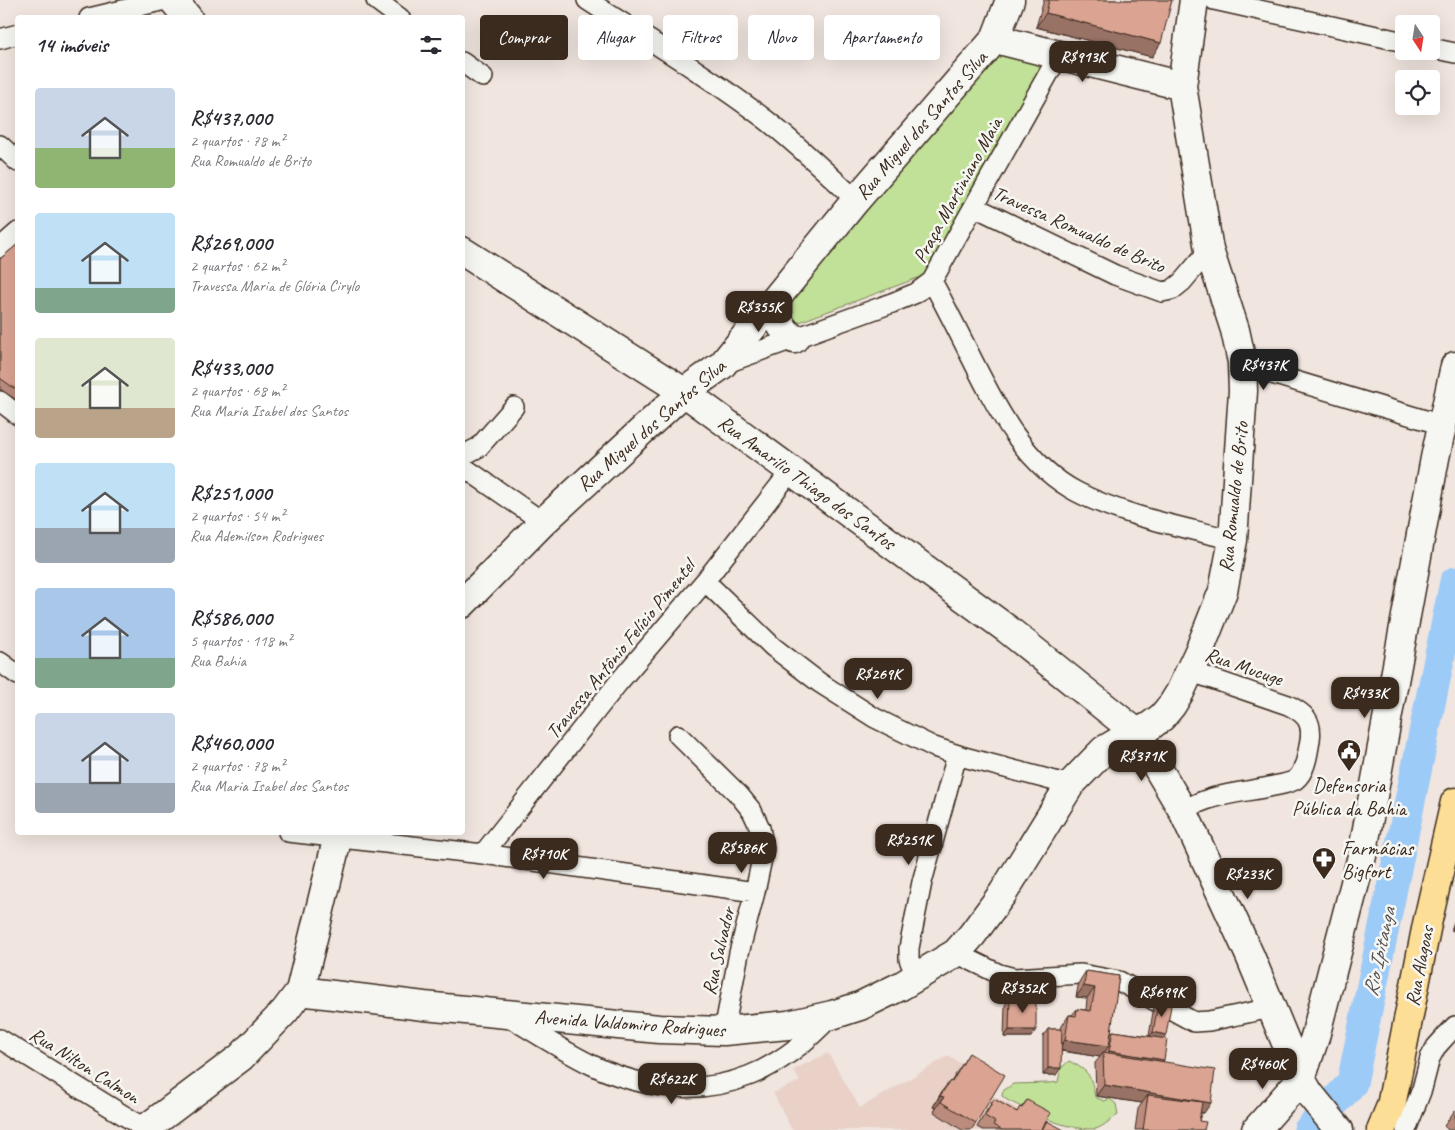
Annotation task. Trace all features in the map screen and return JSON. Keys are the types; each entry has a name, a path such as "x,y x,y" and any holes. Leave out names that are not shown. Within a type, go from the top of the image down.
{"main road":[{"name":"Rua Alagoas","path":"1381,1130 1391,1106 1427,924 1455,802"}],"street":[{"path":"102,15 165,0"},
{"path":"173,0 186,15"},
{"path":"376,0 396,15"},
{"path":"588,0 696,71 763,118 796,144 856,200"},
{"name":"Rua Miguel dos Santos Silva","path":"465,601 543,522 684,392 722,365 856,200 995,39 1010,0"},
{"name":"Rua Romualdo de Brito","path":"1137,733 1162,717 1180,692 1223,591 1233,540 1243,391 1242,365 1235,330 1208,250 1182,86 1194,0"},
{"path":"1214,0 1395,40"},
{"path":"995,39 1182,86"},
{"path":"1440,50 1455,53"},
{"name":"Praça Martiniano Maia","path":"722,365 892,303 916,293 932,281 1059,55"},
{"path":"465,64 483,77"},
{"path":"0,145 15,159"},
{"name":"Travessa Romualdo de Brito","path":"975,207 1115,275 1162,292 1172,290 1182,282 1208,250"},
{"path":"0,248 15,235"},
{"name":"Rua Amarilio Thiago dos Santos","path":"465,253 684,392 1007,629 1137,733"},
{"path":"932,281 1005,421 1025,449 1048,472 1076,492 1117,508 1160,522 1233,540"},
{"path":"775,300 778,322 784,332 794,339"},
{"path":"1242,365 1442,425"},
{"path":"1256,1130 1305,1086 1315,1038 1362,856 1442,425 1455,366"},
{"path":"0,402 15,413"},
{"path":"465,454 479,447 514,407"},
{"path":"465,468 543,522"},
{"name":"Travessa Antônio Felício Pimentel","path":"483,854 618,683 705,581 791,472"},
{"path":"705,581 773,647 820,683 875,718 934,747 957,755 1070,785"},
{"path":"0,662 15,673"},
{"name":"Rua Mucuge","path":"1183,810 1200,801 1279,785 1295,779 1303,769 1311,738 1310,724 1301,712 1288,705 1189,670"},
{"path":"1137,733 1183,810 1250,956 1305,1086 1339,1130"},
{"name":"Avenida Valdomiro Rodrigues","path":"300,991 659,1029 724,1031 788,1025 832,1015 860,1006 916,977 956,953 1003,893 1070,785 1104,750 1137,733"},
{"name":"Rua Salvador","path":"678,734 739,795 752,811 760,828 764,849 739,953 724,1031"},
{"path":"916,977 909,959 909,948 922,882 957,755"},
{"path":"326,835 483,854 755,892"},
{"path":"145,1130 241,1057 285,1011 300,991 338,836"},
{"path":"956,953 1000,974 1014,978 1081,974 1119,981 1194,1022 1209,1022 1271,1008"},
{"path":"501,1013 592,1065 630,1080 673,1088 703,1088 735,1082 760,1071 777,1063 817,1031 832,1015"},
{"path":"1406,1130 1422,1089 1430,1058 1436,1047 1455,1026"},
{"name":"Rua Nilton Calmon","path":"2,1045 145,1130"}],"shaded area":[{"path":"828,1053 860,1108 948,1056 998,1085 992,1095 1058,1130 792,1130 773,1093 800,1081 793,1070"}],"green space":[{"path":"1002,53 1055,65 923,276 794,324 780,310"},
{"path":"1069,1061 1088,1074 1095,1097 1104,1101 1110,1099 1116,1104 1118,1115 1101,1127 1083,1129 1061,1124 1028,1110 1002,1096 1003,1091 1013,1084 1058,1082 1061,1068"}],"building":[{"path":"1049,0 1172,0 1161,43 1046,13"},
{"path":"15,246 15,389 0,378 0,259"},
{"path":"1086,971 1119,976 1109,1046 1065,1040 1069,1015 1076,1016 1077,1009 1091,1011 1095,988 1084,986"},
{"path":"1010,998 1036,998 1036,1030 1009,1030"},
{"path":"1159,999 1171,1006 1166,1035 1153,1032"},
{"path":"1048,1029 1062,1029 1061,1068 1048,1068"},
{"path":"1113,1031 1167,1039 1164,1060 1109,1051"},
{"path":"1103,1052 1215,1070 1211,1103 1104,1085"},
{"path":"969,1053 1005,1075 976,1123 941,1102 944,1097 940,1096 950,1081 952,1082"},
{"path":"1148,1095 1202,1102 1199,1121 1206,1122 1204,1130 1143,1130"},
{"path":"994,1099 1017,1112 1027,1100 1051,1113 1041,1130 1002,1130 993,1125 995,1122 985,1116"},
{"path":"1047,1121 1064,1130 1042,1130"}],"waterway":[{"name":"Rio Ipitanga","path":"1309,1130 1352,1083 1455,582"}],"place":[{"name":"Defensoria Pública da Bahia","path":"1349,772"},
{"name":"Farmácias Bigfort","path":"1324,880"}]}
